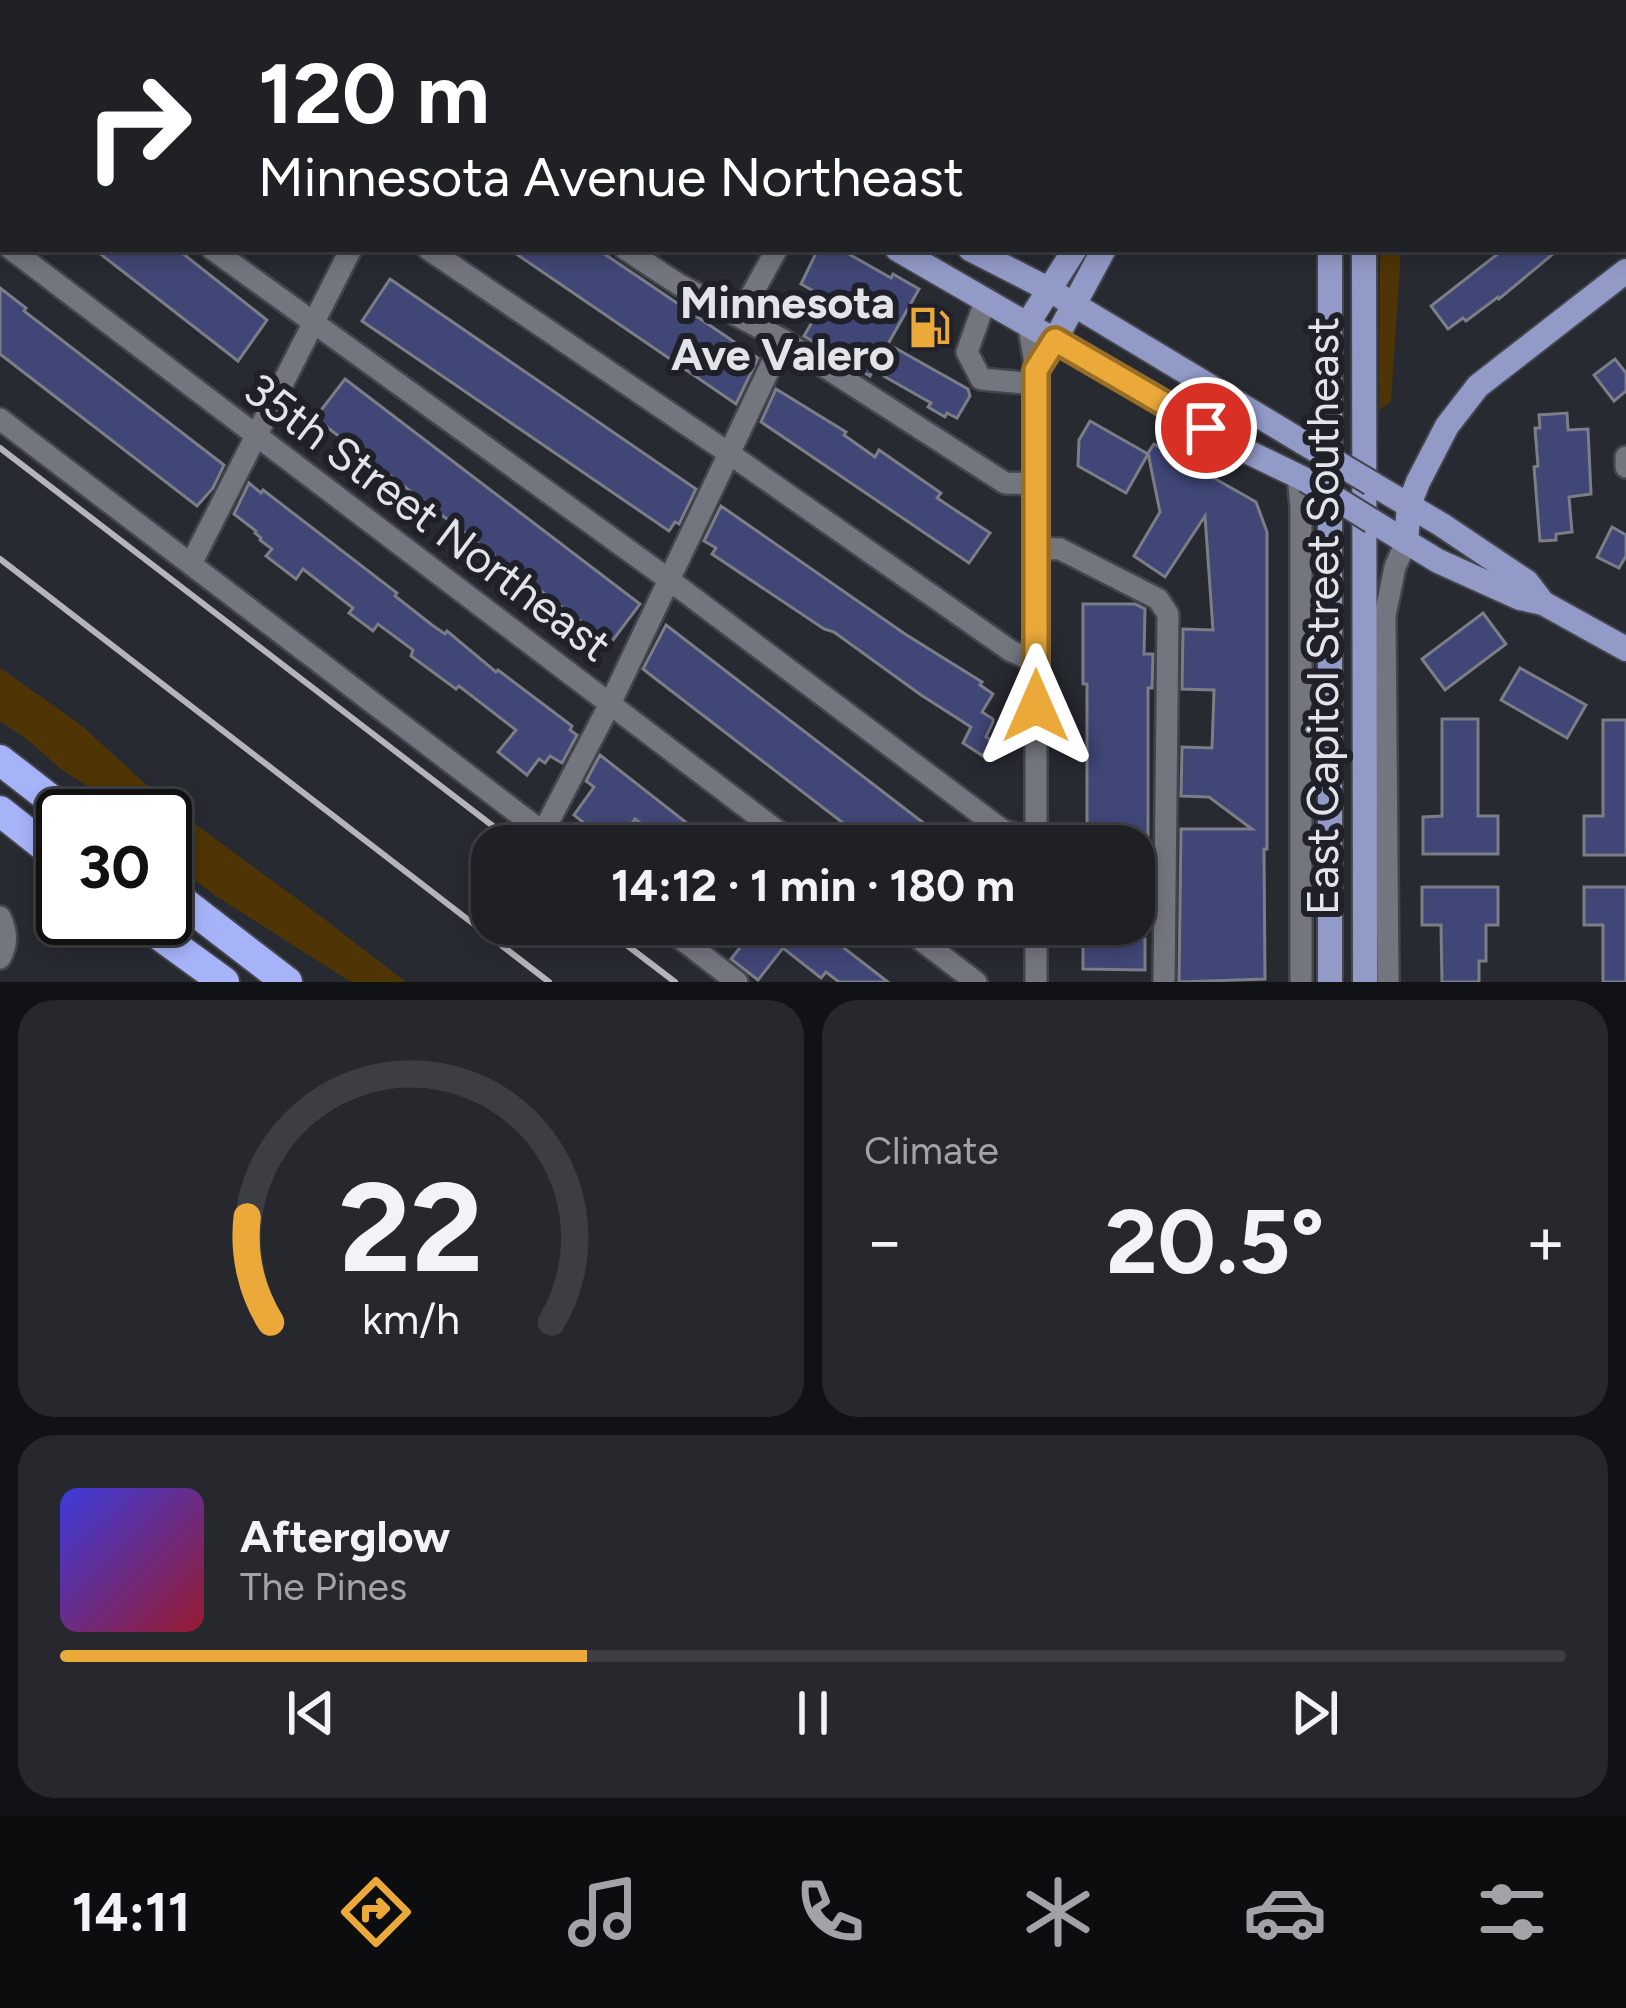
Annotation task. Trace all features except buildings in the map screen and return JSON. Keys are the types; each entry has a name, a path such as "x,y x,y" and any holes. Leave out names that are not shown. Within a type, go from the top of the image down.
{"highway":[{"path":"0,760 37,789"},
{"path":"0,811 36,840"},
{"path":"192,909 287,982"},
{"path":"167,945 208,982"},
{"path":"173,945 224,982"}],"main road":[{"path":"902,252 1246,451 1302,477 1438,561 1520,598 1543,603 1626,649"},
{"path":"976,252 1048,290 1409,505 1527,582 1543,603"},
{"path":"1028,323 1073,252"},
{"path":"1055,340 1102,252"},
{"path":"1316,252 1330,412"},
{"path":"1330,252 1330,982"},
{"name":"East Capitol Street Southeast","path":"1364,252 1365,982"},
{"path":"1406,542 1409,505 1418,482 1448,426 1478,386 1626,271"}],"street":[{"name":"35th Street Northeast","path":"16,252 769,825"},
{"path":"216,252 668,579 995,825"},
{"path":"190,564 350,252"},
{"path":"432,252 1011,651 1036,662"},
{"path":"630,252 678,284 783,340 1005,483 1036,484"},
{"path":"752,294 775,252"},
{"path":"986,299 968,352 981,379 1036,377"},
{"path":"1028,323 1036,377 1036,825"},
{"path":"547,825 610,704 783,340"},
{"path":"1036,377 1055,340"},
{"path":"0,419 534,825"},
{"path":"1626,457 1626,467"},
{"path":"1301,982 1302,477"},
{"name":"East Capitol Street Southeast","path":"1388,982 1385,616 1395,567 1406,542"},
{"path":"1036,548 1060,549 1158,599 1168,614 1164,982"},
{"path":"0,917 6,929 0,958"},
{"path":"689,945 737,982"},
{"path":"928,945 976,982"},
{"path":"1036,945 1036,982"}],"shaded area":[{"path":"1380,252 1401,252 1391,401 1379,410"},
{"path":"0,668 81,725 151,789 89,789 0,721"},
{"path":"192,821 406,982 351,982 192,878"}],"railway":[{"path":"0,448 492,825"},
{"path":"0,559 549,982"},
{"path":"627,945 675,982"}],"place":[{"name":"Minnesota Ave Valero","path":"929,328"}],"route":[{"path":"1036,706 1036,370 1055,340 1206,428"}]}
